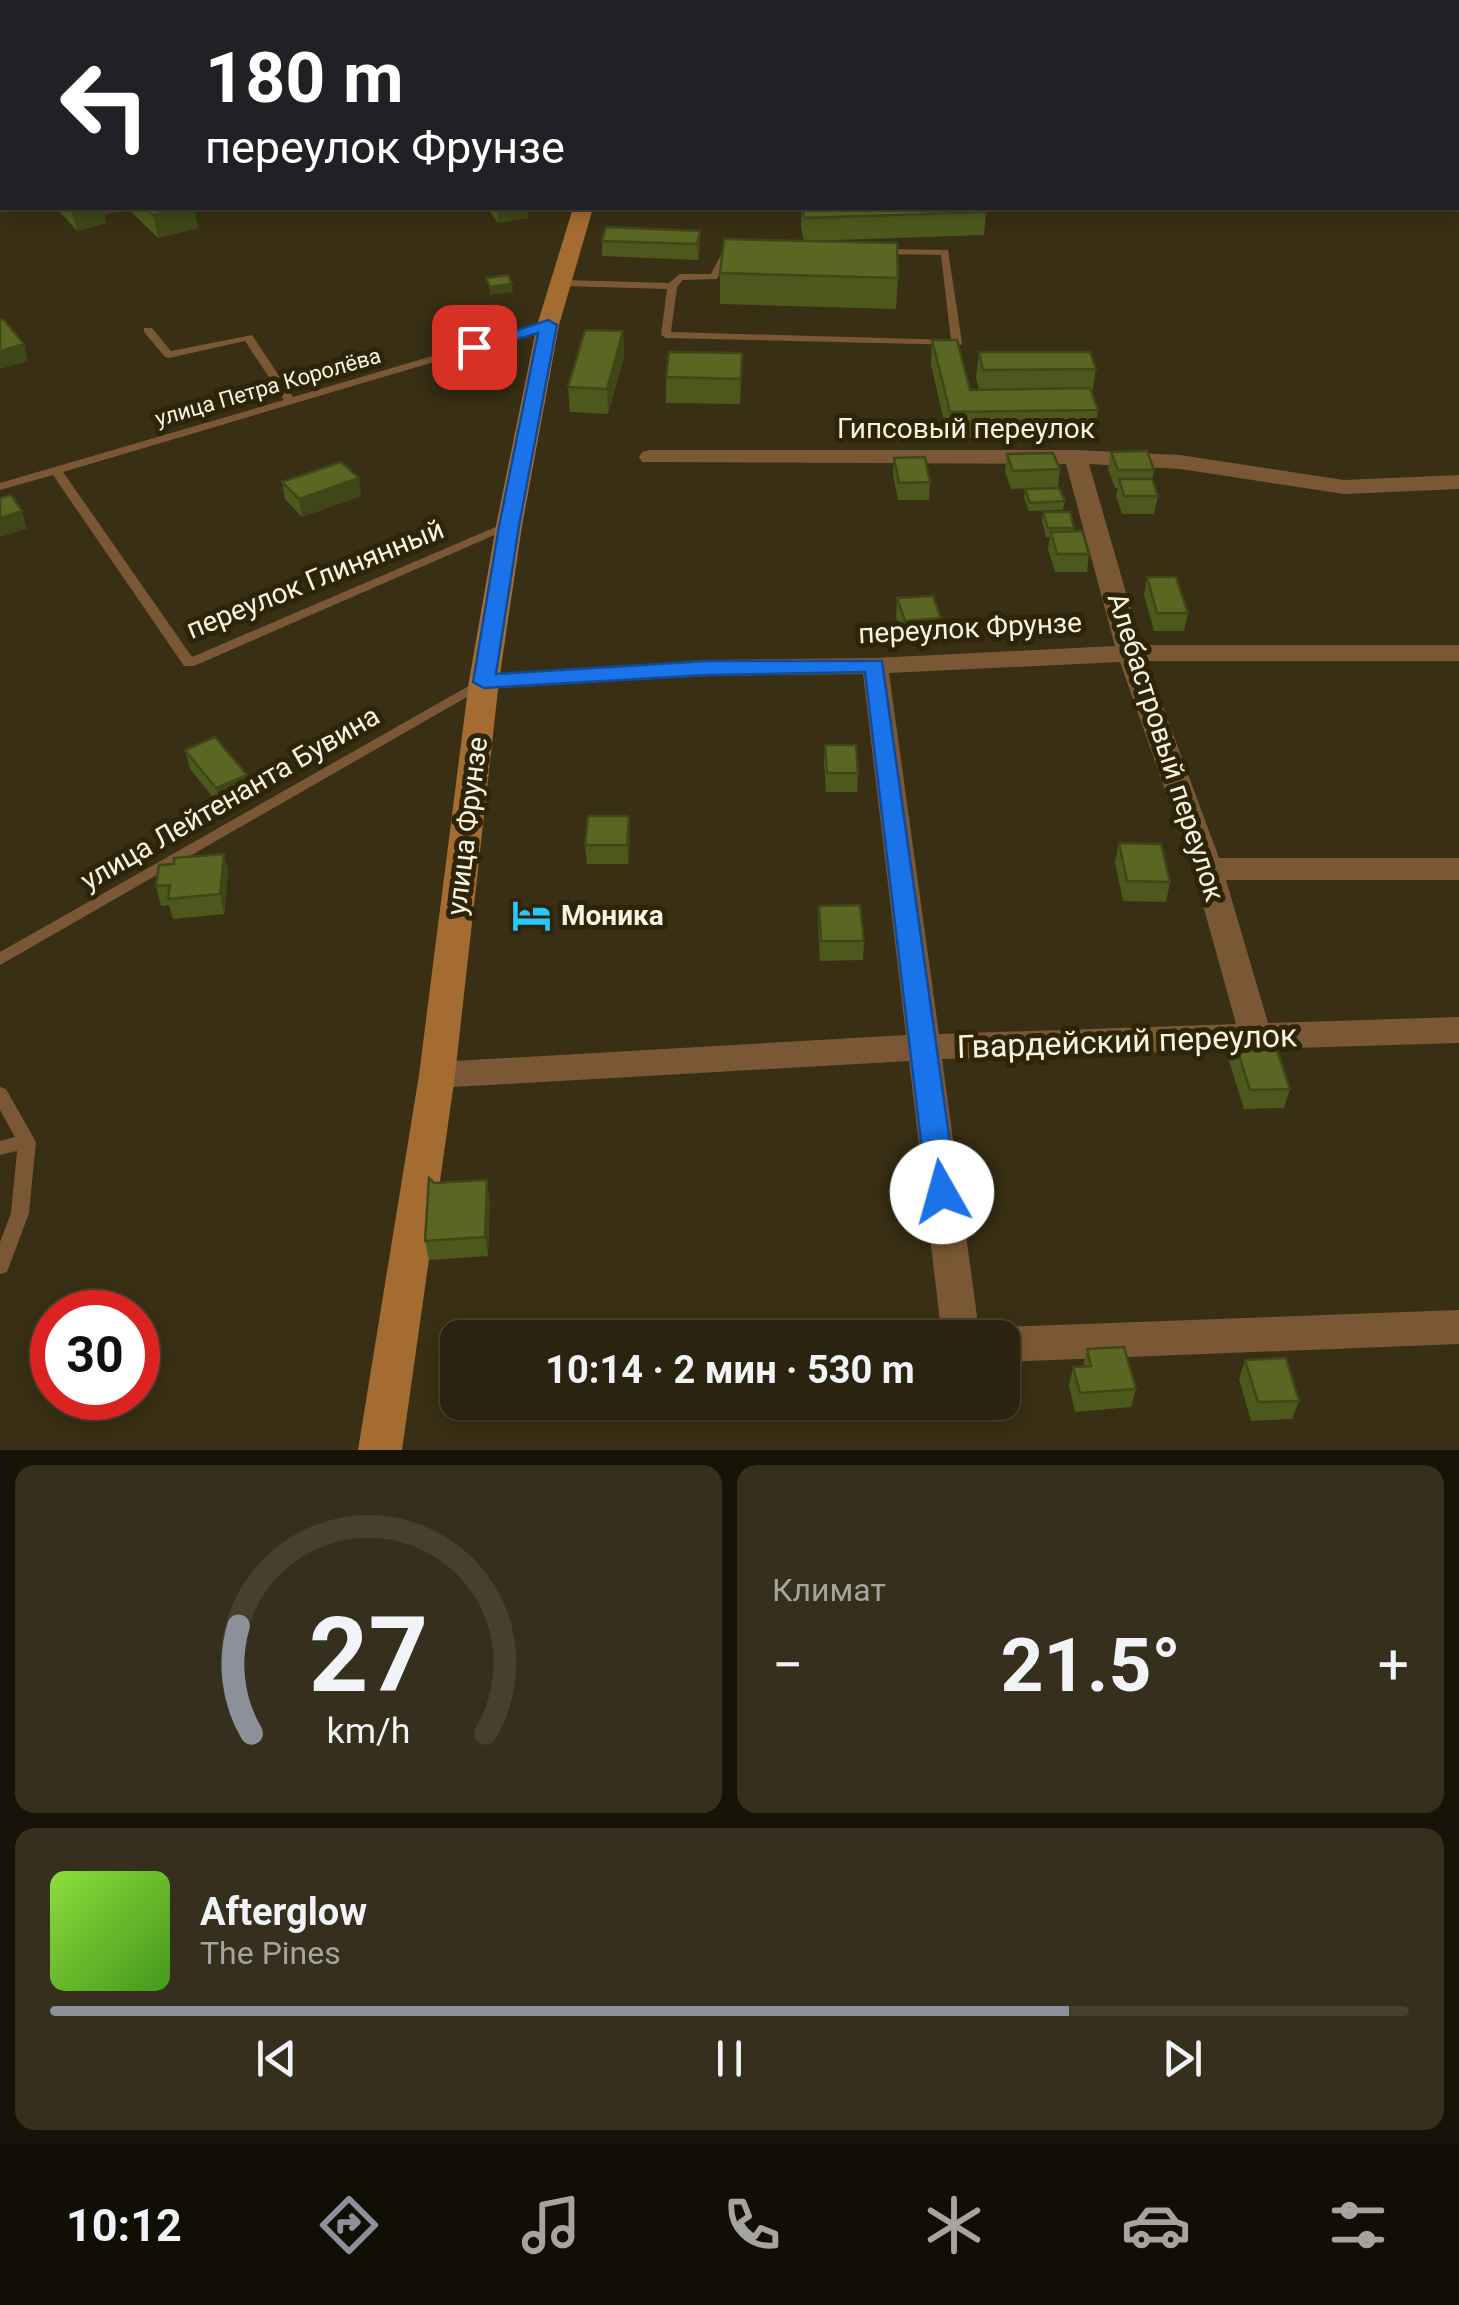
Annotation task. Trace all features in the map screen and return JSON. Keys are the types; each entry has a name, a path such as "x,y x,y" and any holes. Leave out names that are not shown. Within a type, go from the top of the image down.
{"main road":[{"name":"улица Фрунзе","path":"380,1450 436,1075 484,682 509,526 548,325 581,210"}],"street":[{"name":"Гипсовый переулок","path":"650,456 1076,457 1180,462 1344,487 1459,482"},
{"name":"Алебастровый переулок","path":"1076,457 1130,653 1208,869 1256,1038"},
{"name":"переулок Фрунзе","path":"484,682 708,668 875,666 1130,653 1459,653"},
{"path":"875,666 959,1320"},
{"path":"1208,869 1459,869"},
{"name":"Гвардейский переулок","path":"436,1075 923,1046 1459,1030"},
{"path":"1020,1345 1459,1327"}],"lane":[{"path":"746,253 726,254 714,277 680,277 672,286 666,336 957,342 945,252 866,252"},
{"path":"563,283 672,286"},
{"name":"улица Петра Королёва","path":"0,488 548,325"},
{"path":"148,330 169,355 248,337 290,401"},
{"name":"переулок Глинянный","path":"56,470 189,662 509,526"},
{"name":"улица Лейтенанта Бувина","path":"0,959 484,682"},
{"path":"0,1094 27,1142 20,1213 0,1266"},
{"path":"0,1148 27,1142"}],"building":[{"path":"147,210 174,210 153,215"},
{"path":"803,210 986,212 805,218"},
{"path":"606,227 700,231 697,244 602,241"},
{"path":"724,239 897,243 898,278 720,273"},
{"path":"508,275 512,284 490,287 486,278"},
{"path":"3,319 24,344 0,351"},
{"path":"585,330 623,331 607,389 568,387"},
{"path":"932,340 957,340 970,390 1090,388 1098,410 950,412"},
{"path":"669,352 742,353 741,379 666,377"},
{"path":"979,352 1090,352 1096,369 983,370"},
{"path":"1147,451 1154,470 1118,470 1111,452"},
{"path":"1053,453 1060,469 1013,471 1007,454"},
{"path":"925,457 930,482 899,483 894,458"},
{"path":"341,462 359,478 299,499 282,482"},
{"path":"1119,479 1152,479 1158,496 1124,496"},
{"path":"1059,488 1065,501 1030,503 1025,489"},
{"path":"11,495 22,511 0,518 0,498"},
{"path":"1043,512 1070,512 1074,528 1048,528"},
{"path":"1082,531 1089,554 1057,554 1051,532"},
{"path":"1147,577 1176,577 1188,613 1157,613"},
{"path":"933,596 941,618 905,621 897,598"},
{"path":"215,737 247,775 216,788 185,750"},
{"path":"825,745 856,745 858,773 827,773"},
{"path":"588,816 629,816 627,845 585,845"},
{"path":"1119,843 1161,844 1170,882 1127,881"},
{"path":"224,854 220,894 168,899 170,885 156,886 159,865 174,864 174,858"},
{"path":"860,905 864,941 821,941 819,906"},
{"path":"1273,1038 1290,1089 1250,1090 1234,1039"},
{"path":"429,1178 434,1183 487,1180 485,1237 425,1241"},
{"path":"1124,1347 1136,1389 1080,1393 1073,1367 1091,1366 1087,1349"},
{"path":"1286,1358 1299,1401 1258,1402 1245,1360"}],"place":[{"name":"Моника","path":"531,915"}],"route":[{"path":"474,347 548,325 484,682 708,668 875,666 942,1192"}]}
